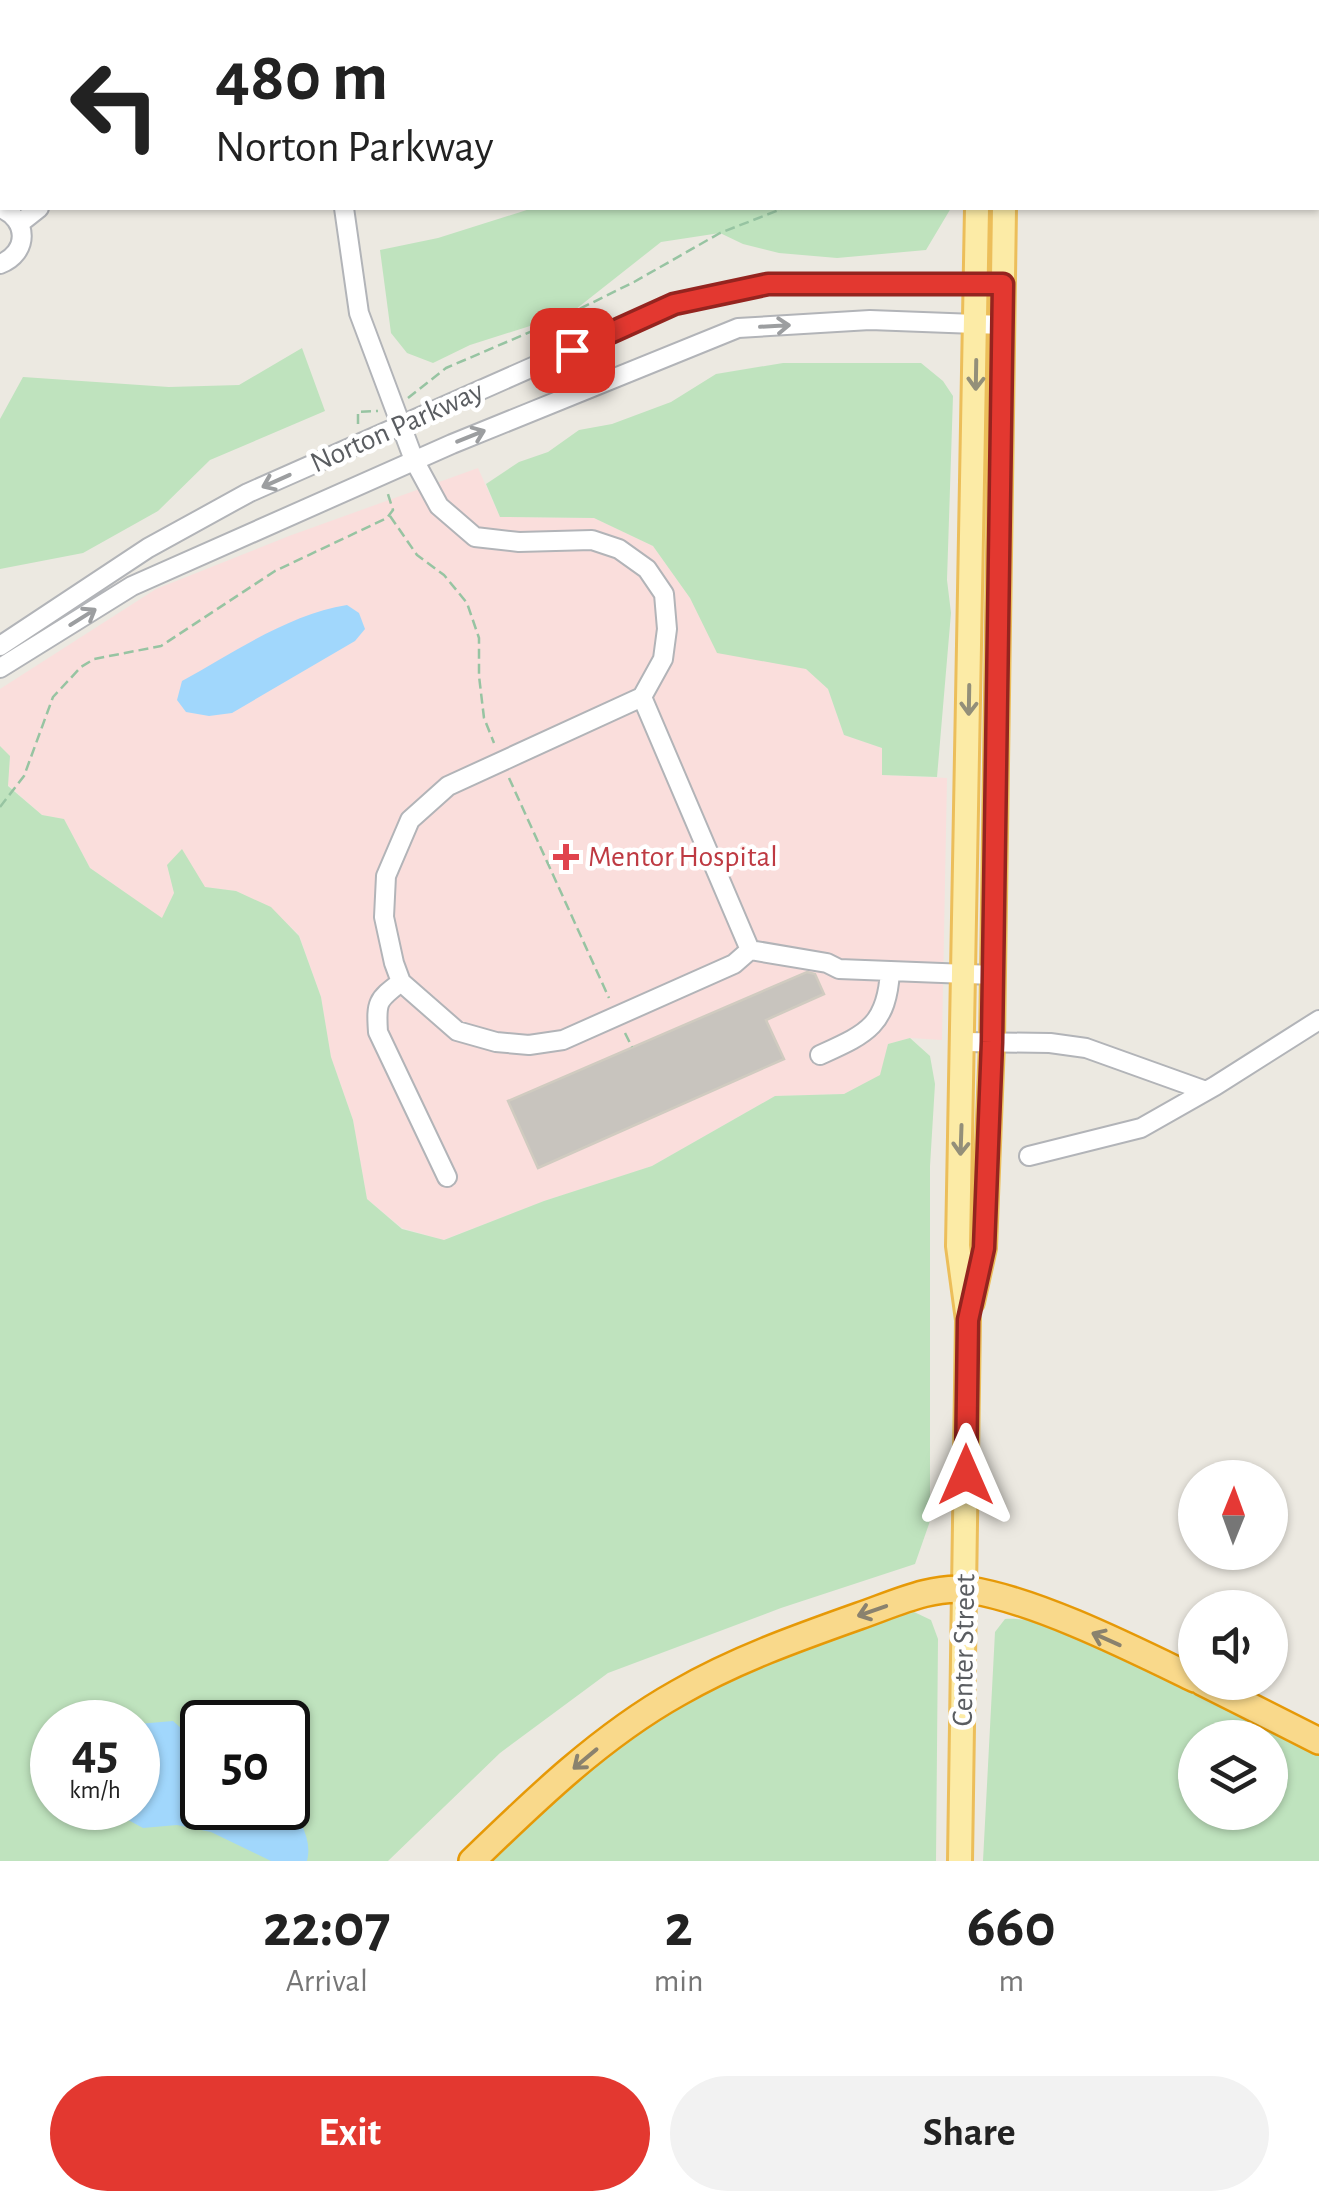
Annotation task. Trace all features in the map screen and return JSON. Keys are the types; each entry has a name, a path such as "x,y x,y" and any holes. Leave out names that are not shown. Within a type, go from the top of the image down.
{"highway":[{"path":"472,1861 591,1753 674,1694 788,1641 928,1592 966,1590 1046,1614 1178,1672"},
{"path":"1236,1700 1319,1741"}],"main road":[{"name":"Center Street","path":"960,1861 968,1320 958,1246 976,210"},
{"name":"Center Street","path":"968,1320 984,1248 992,1042 1004,210"}],"street":[{"path":"0,264 19,251 23,232 14,215 4,210"},
{"path":"20,223 36,210"},
{"path":"344,210 359,313 414,460 439,506 475,537 519,542 592,540 619,550 646,569 664,594 667,629 663,660 642,698 448,786 410,820 386,876 384,917 401,982 457,1031 496,1042 529,1045 563,1040 734,964 750,950"},
{"name":"Norton Parkway","path":"0,646 88,586 248,494 674,304 768,284 1003,284"},
{"name":"Norton Parkway","path":"0,668 132,586 414,460 738,328 870,320 1002,326"},
{"path":"642,698 750,950"},
{"path":"750,950 827,964 839,970 992,975"},
{"path":"820,1054 872,1028 889,996 890,972"},
{"path":"401,982 380,997 378,1032 447,1178"},
{"path":"1029,1156 1141,1128 1319,1020"},
{"path":"963,1042 1050,1043 1086,1048 1206,1091"}],"shaded area":[{"name":"Mentor Hospital","path":"478,468 500,517 594,518 653,546 690,598 717,652 806,669 828,689 844,735 882,748 882,775 947,778 942,1040 910,1038 888,1044 881,1075 844,1094 775,1096 652,1166 544,1201 443,1240 402,1228 367,1199 353,1120 331,1057 321,997 299,935 270,907 236,891 205,887 167,865 174,893 163,919 90,868 64,819 42,815 8,785 10,756 0,746 0,689 156,589"}],"green space":[{"path":"527,210 950,210 926,250 837,258 779,253 743,244 720,233 661,242 571,313 470,345 433,363 407,353 391,333 380,250 438,238"},
{"path":"302,348 325,411 210,460 158,511 83,553 0,569 0,419 23,377 169,387 239,385"},
{"path":"783,363 921,363 943,381 953,396 947,580 951,613 937,777 882,775 882,748 844,735 828,689 806,669 717,653 690,598 653,546 594,518 500,517 486,484 519,462 548,452 579,430 612,424 671,402 716,374"},
{"path":"0,746 10,756 8,786 42,815 64,819 90,868 162,918 174,893 167,865 182,849 205,887 236,891 271,907 299,936 321,997 331,1057 353,1120 367,1199 402,1229 444,1240 544,1201 652,1166 775,1096 844,1094 880,1075 888,1044 910,1038 930,1056 935,1084 930,1166 930,1521 915,1564 781,1608 608,1673 500,1753 388,1861 0,1861"},
{"path":"912,1611 931,1620 938,1639 936,1861 486,1861 617,1745 708,1687 898,1612"},
{"path":"1005,1619 1058,1628 1178,1682 1178,1700 1214,1700 1255,1720 1178,1720 1178,1830 1288,1830 1288,1737 1319,1752 1319,1861 983,1861 995,1632"}],"water":[{"path":"347,605 359,613 365,629 355,641 232,713 209,716 186,712 177,700 182,681 241,647 304,617"},
{"path":"173,1721 180,1727 180,1826 160,1826 160,1722"},
{"path":"201,1830 303,1830 307,1861 271,1861"}],"building":[{"path":"807,972 815,974 824,994 766,1020 784,1059 538,1168 508,1101"}],"place":[{"name":"Mentor Hospital","path":"566,857"}],"route":[{"path":"572,350 674,304 768,284 1003,284 992,1042 984,1248 968,1320 966,1475"}]}
